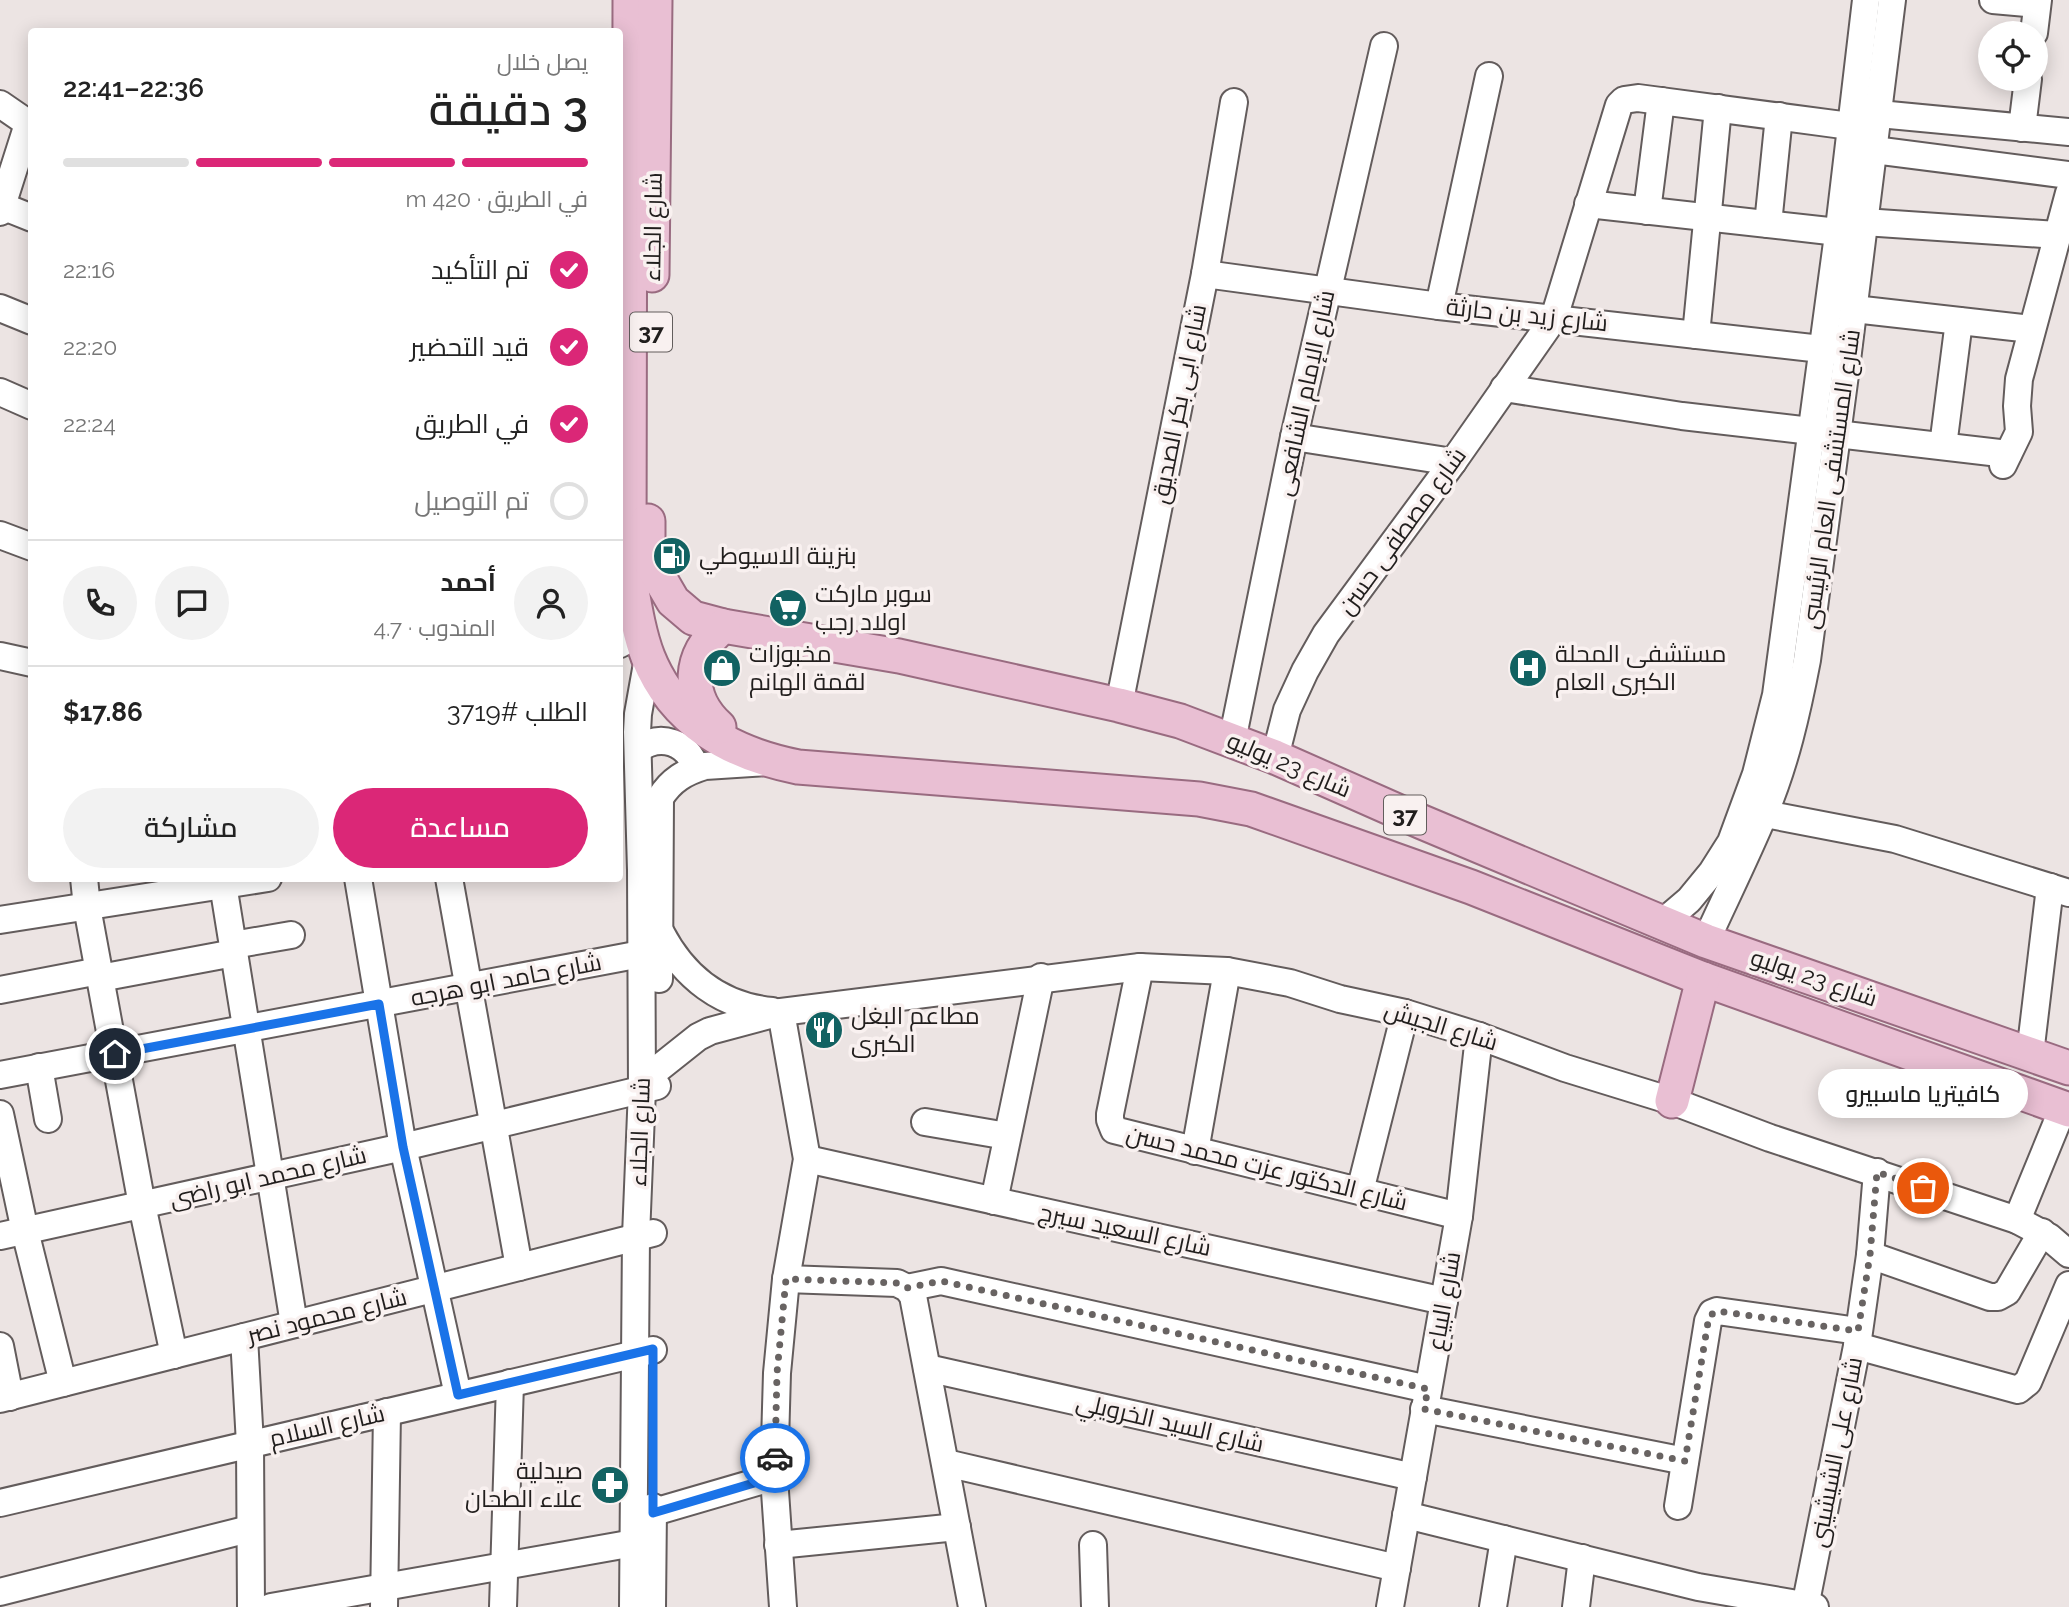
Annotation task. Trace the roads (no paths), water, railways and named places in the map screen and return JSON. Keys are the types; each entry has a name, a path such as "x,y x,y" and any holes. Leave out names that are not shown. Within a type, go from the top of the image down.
{"main road":[{"name":"شارع الجلاء","path":"630,0 642,156 648,549 660,583 673,601 693,618 723,626"},
{"name":"شارع الجلاء","path":"655,0 642,156 625,580 636,644 671,696 695,724 712,736 758,756"},
{"name":"شارع 23 يوليو","path":"723,626 899,656 1180,721 1275,757 1706,941 2069,1068"},
{"path":"723,626 711,636 702,649 695,679 697,694 703,709 713,721 758,756"},
{"name":"شارع 23 يوليو","path":"758,756 811,768 1217,801 1251,809 1471,887 1703,979 2066,1109"},
{"path":"1403,864 1411,860 1422,847 1422,822"},
{"path":"1471,887 1465,872 1466,864 1476,850 1483,847"},
{"path":"1672,1101 1703,979"},
{"path":"1865,1036 1875,999"}],"street":[{"name":"شارع المستشفى العام الرئيسى","path":"1706,941 1754,812 1776,695 1806,568 1836,351 1848,225 1850,126 1866,0"},
{"name":"شارع المستشفى العام الرئيسى","path":"1836,351 1854,309 1848,225 1874,150 1892,0"},
{"path":"1993,0 2038,2 2036,21"},
{"name":"شارع الإمام الشافعى","path":"1232,741 1294,437 1384,46"},
{"path":"1439,306 1489,76"},
{"path":"2022,128 2027,91"},
{"name":"شارع مصطفى حسن","path":"1275,757 1287,710 1326,634 1453,462 1554,318 1619,105 1631,98 1850,126"},
{"path":"1647,211 1661,101"},
{"name":"شارع ابى بكر الصديق","path":"1119,705 1205,274 1234,102"},
{"path":"0,104 28,124"},
{"path":"1696,335 1718,108"},
{"path":"1879,114 2069,132"},
{"path":"1768,224 1779,116"},
{"path":"28,131 1,209 28,217"},
{"path":"1874,150 2069,175"},
{"path":"1504,388 1682,416 1943,446 2005,459 2019,432 2019,379 2069,193"},
{"path":"1588,204 1768,224 2057,235"},
{"name":"شارع زيد بن حارثة","path":"1205,274 1439,306 1836,351"},
{"path":"0,308 28,319"},
{"path":"1854,309 2031,329"},
{"path":"1943,446 1959,321"},
{"path":"0,392 28,404"},
{"path":"1294,437 1453,462"},
{"path":"0,535 28,546"},
{"name":"شارع الجلاء","path":"636,644 638,714 632,753 629,817 653,1081"},
{"path":"0,656 28,662"},
{"path":"632,753 658,741 672,742 690,755 696,768"},
{"name":"شارع الجلاء","path":"633,1607 641,1524 645,1234 660,931 660,798 672,781 696,768 758,756"},
{"name":"شارع المستشفى العام الرئيسى","path":"1662,923 1689,900 1712,873 1754,812"},
{"path":"1754,812 1895,839 2059,890 2030,1054"},
{"path":"84,882 142,1205 174,1355"},
{"path":"0,920 223,882 294,1324"},
{"path":"359,882 403,1147 458,1395"},
{"path":"450,882 519,1267"},
{"name":"شارع الجيش","path":"660,931 672,954 688,974 708,990 731,1002 755,1009 781,1012"},
{"path":"0,990 233,949 291,935"},
{"name":"شارع حامد ابو هرجه","path":"0,1075 641,954"},
{"name":"شارع الجيش","path":"653,1081 698,1037 710,1031 781,1012 1041,977 1140,967 1227,971 1290,983 1340,999 1405,1013 1479,1036 1565,1068 1672,1101 1770,1138 2017,1220 2042,1233 2069,1254"},
{"name":"شارع الدكتور عزت محمد حسن","path":"1140,967 1110,1121 1118,1132 1459,1216"},
{"path":"1195,1151 1227,971"},
{"path":"994,1201 1041,977"},
{"path":"781,1012 807,1160 786,1279 777,1373 774,1477 783,1607"},
{"path":"1360,1191 1405,1013"},
{"name":"شارع البياع","path":"1390,1607 1459,1216 1479,1036"},
{"path":"39,1068 48,1119"},
{"name":"شارع محمد ابو راضى","path":"13,1234 494,1126 653,1081"},
{"path":"2017,1220 2066,1109"},
{"path":"0,1114 13,1234 64,1383"},
{"path":"925,1122 1007,1136"},
{"name":"شارع السعيد سيرج","path":"807,1160 1444,1301"},
{"name":"شارع على الشيشينى","path":"1809,1606 1857,1338 1870,1255 1877,1172"},
{"path":"1870,1255 1990,1297 1998,1297 2007,1292 2042,1233"},
{"name":"شارع محمود نصر","path":"5,1398 645,1234"},
{"path":"786,1279 897,1283 907,1288 916,1306 972,1607"},
{"path":"907,1288 941,1281 1685,1461"},
{"path":"1678,1506 1708,1321 1712,1313 1717,1311 1857,1338 2018,1390 2028,1382 2069,1285"},
{"path":"244,1337 250,1444 251,1607"},
{"path":"0,1346 5,1398"},
{"name":"شارع السلام","path":"0,1503 645,1351"},
{"name":"شارع السيد الخرويلي","path":"927,1368 1413,1477"},
{"path":"503,1607 510,1383"},
{"path":"384,1597 387,1412"},
{"path":"946,1463 1397,1568"},
{"path":"271,1607 384,1597 503,1566 641,1524 774,1477"},
{"path":"1406,1515 1582,1558 1697,1597 1809,1606"},
{"name":"شارع الجلاء","path":"641,1524 652,1607"},
{"path":"778,1545 957,1527"},
{"path":"7,1607 0,1592 143,1565 249,1529"},
{"path":"1493,1607 1504,1539"},
{"path":"1093,1545 1096,1607"},
{"path":"1576,1607 1582,1558"}],"place":[{"name":"بنزينة الاسيوطي","path":"672,556"},
{"name":"سوبر ماركت اولاد رجب","path":"788,608"},
{"name":"مخبوزات لقمة الهانم","path":"722,668"},
{"name":"مستشفى المحلة الكبرى العام","path":"1528,668"},
{"name":"مطاعم البغل الكبرى","path":"824,1030"},
{"name":"كافيتريا ماسبيرو","path":"1923,1188"},
{"name":"صيدلية علاء الطحان","path":"610,1485"}]}
